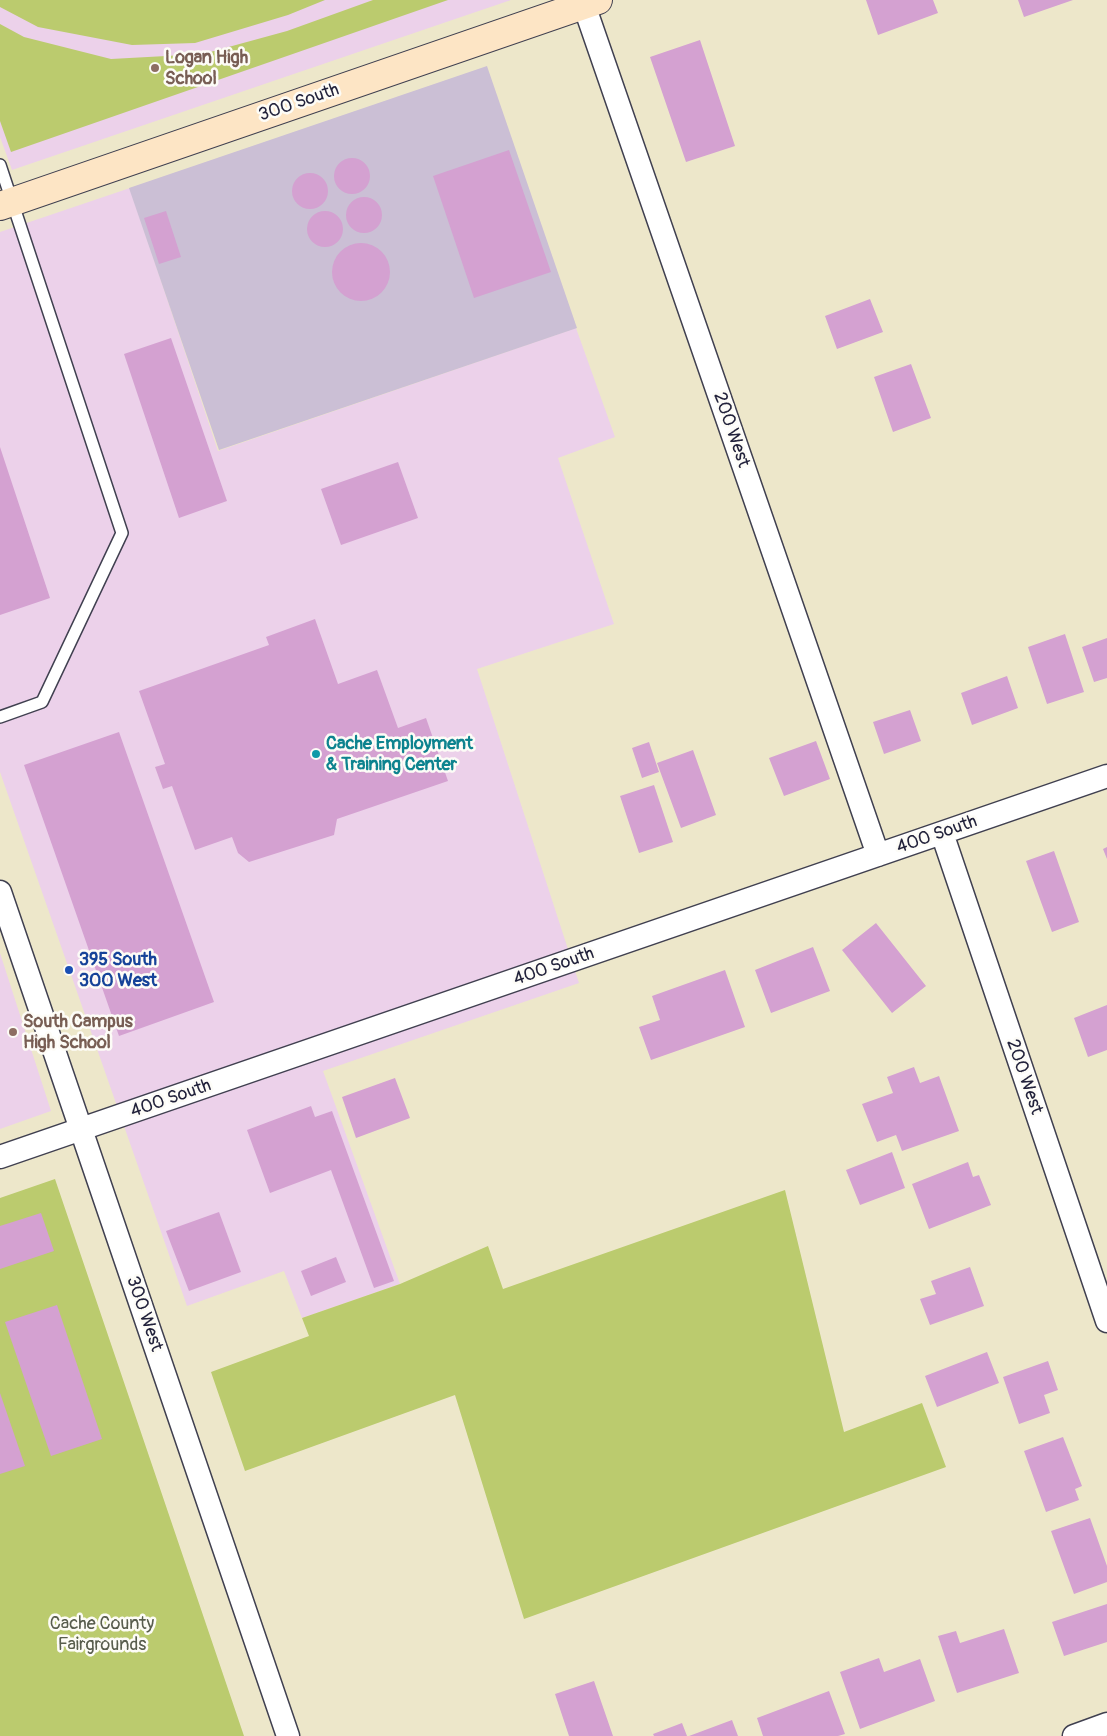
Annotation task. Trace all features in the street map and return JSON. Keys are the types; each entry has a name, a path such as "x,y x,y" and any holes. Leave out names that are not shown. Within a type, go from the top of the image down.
{"street":[{"name":"300 South","path":"6,204 591,2"},
{"name":"200 West","path":"591,2 878,855"},
{"name":"400 South","path":"0,1157 1107,776"},
{"name":"200 West","path":"942,833 1107,1321"},
{"name":"300 West","path":"0,892 288,1736"},
{"path":"1074,1736 1107,1724"}],"lane":[{"path":"0,166 6,204 122,533 42,702 0,717"}],"shaded area":[{"name":"Logan High School","path":"0,0 511,0 12,170 0,137"},
{"path":"487,66 577,328 219,450 129,188"},
{"path":"130,188 218,451 576,328 615,437 558,458 614,624 477,669 579,983 323,1071 400,1284 302,1318 284,1271 187,1306 0,772 0,232"},
{"name":"South Campus High School","path":"0,953 51,1111 0,1129"}],"green space":[{"path":"0,0 325,0 288,15 195,43 132,45 38,27 0,7"},
{"path":"373,0 448,0 11,152 0,121 0,24 24,37 111,59 203,54 287,31"},
{"name":"Cache County Fairgrounds","path":"55,1179 244,1736 0,1736 0,1198"},
{"path":"785,1190 844,1432 922,1403 946,1467 524,1619 455,1395 245,1471 211,1372 309,1336 302,1318 400,1284 488,1246 503,1289"}],"building":[{"path":"866,0 933,0 938,13 878,35"},
{"path":"1018,0 1073,0 1024,17"},
{"path":"700,40 735,146 686,162 650,57"},
{"path":"509,150 551,272 474,298 433,176"},
{"path":"352,158 359,159 365,163 369,169 369,183 365,189 359,193 352,194 345,193 339,189 335,183 334,176 335,169 339,163 345,159"},
{"path":"310,173 317,174 323,178 327,184 327,198 323,204 317,208 310,209 303,208 297,204 293,198 292,191 293,184 297,178 303,174"},
{"path":"364,197 371,198 377,202 381,208 381,222 377,228 371,232 364,233 357,232 351,228 347,222 346,215 347,208 351,202 357,198"},
{"path":"166,211 181,257 159,264 144,218"},
{"path":"325,211 332,212 338,216 342,222 342,236 338,242 332,246 325,247 318,246 312,242 308,236 307,229 308,222 312,216 318,212"},
{"path":"361,243 372,245 385,256 390,272 388,283 377,296 361,301 350,299 337,288 332,272 334,261 345,248"},
{"path":"870,299 883,332 837,349 825,316"},
{"path":"171,338 227,501 179,518 124,354"},
{"path":"911,364 931,418 893,432 874,377"},
{"path":"0,447 50,598 0,615"},
{"path":"398,462 418,518 341,545 321,489"},
{"name":"Cache Employment & Training Center","path":"315,619 338,684 377,670 398,728 426,718 448,781 337,819 334,835 249,862 238,853 232,837 195,850 172,786 163,789 155,767 165,764 139,691 269,645 266,637"},
{"path":"1065,634 1084,692 1047,704 1028,647"},
{"path":"1107,638 1107,678 1094,682 1082,647"},
{"path":"1007,676 1018,708 972,725 961,693"},
{"path":"910,710 921,741 884,754 873,722"},
{"path":"119,732 214,1002 119,1036 24,765"},
{"path":"816,741 830,779 784,796 769,758"},
{"path":"649,742 659,772 642,778 632,748"},
{"path":"693,750 716,815 681,828 657,763"},
{"path":"654,785 673,842 639,853 620,796"},
{"path":"1107,847 1107,859 1103,849"},
{"path":"1054,851 1079,922 1052,932 1026,861"},
{"path":"876,923 926,986 892,1013 842,950"},
{"path":"813,947 830,991 771,1013 755,970"},
{"path":"725,970 745,1027 651,1060 639,1027 660,1020 652,996"},
{"path":"1107,1005 1107,1050 1088,1057 1074,1018"},
{"path":"914,1067 920,1083 939,1076 959,1131 902,1151 896,1135 877,1142 862,1104 893,1093 887,1077"},
{"path":"395,1078 410,1118 356,1138 342,1097"},
{"path":"311,1106 315,1117 332,1111 394,1281 374,1288 331,1170 270,1193 247,1130"},
{"path":"892,1152 905,1188 860,1205 846,1170"},
{"path":"968,1162 973,1177 979,1175 991,1205 929,1229 912,1184"},
{"path":"219,1212 241,1272 189,1291 166,1231"},
{"path":"41,1213 54,1251 0,1269 0,1226"},
{"path":"336,1257 346,1282 311,1296 301,1271"},
{"path":"970,1267 984,1306 930,1325 920,1299 936,1294 931,1281"},
{"path":"57,1305 102,1439 51,1456 5,1322"},
{"path":"987,1352 999,1383 937,1407 925,1376"},
{"path":"1048,1361 1058,1390 1044,1395 1050,1413 1019,1424 1003,1377"},
{"path":"0,1393 25,1466 0,1474"},
{"path":"1063,1437 1082,1486 1075,1489 1079,1500 1046,1512 1024,1451"},
{"path":"1090,1518 1107,1566 1107,1582 1074,1594 1051,1531"},
{"path":"1107,1604 1107,1642 1064,1656 1052,1622"},
{"path":"1004,1629 1019,1673 957,1693 938,1636 956,1631 960,1643"},
{"path":"879,1658 884,1672 920,1659 935,1701 860,1729 840,1672"},
{"path":"594,1681 613,1736 569,1736 555,1694"},
{"path":"829,1691 845,1734 838,1736 763,1736 757,1718"},
{"path":"732,1720 738,1736 689,1736"},
{"path":"682,1723 687,1736 654,1736 653,1734"}],"place":[{"name":"Logan High School","path":"155,68"},
{"name":"Cache Employment & Training Center","path":"316,754"},
{"name":"395 South 300 West","path":"69,970"},
{"name":"South Campus High School","path":"13,1032"}]}
